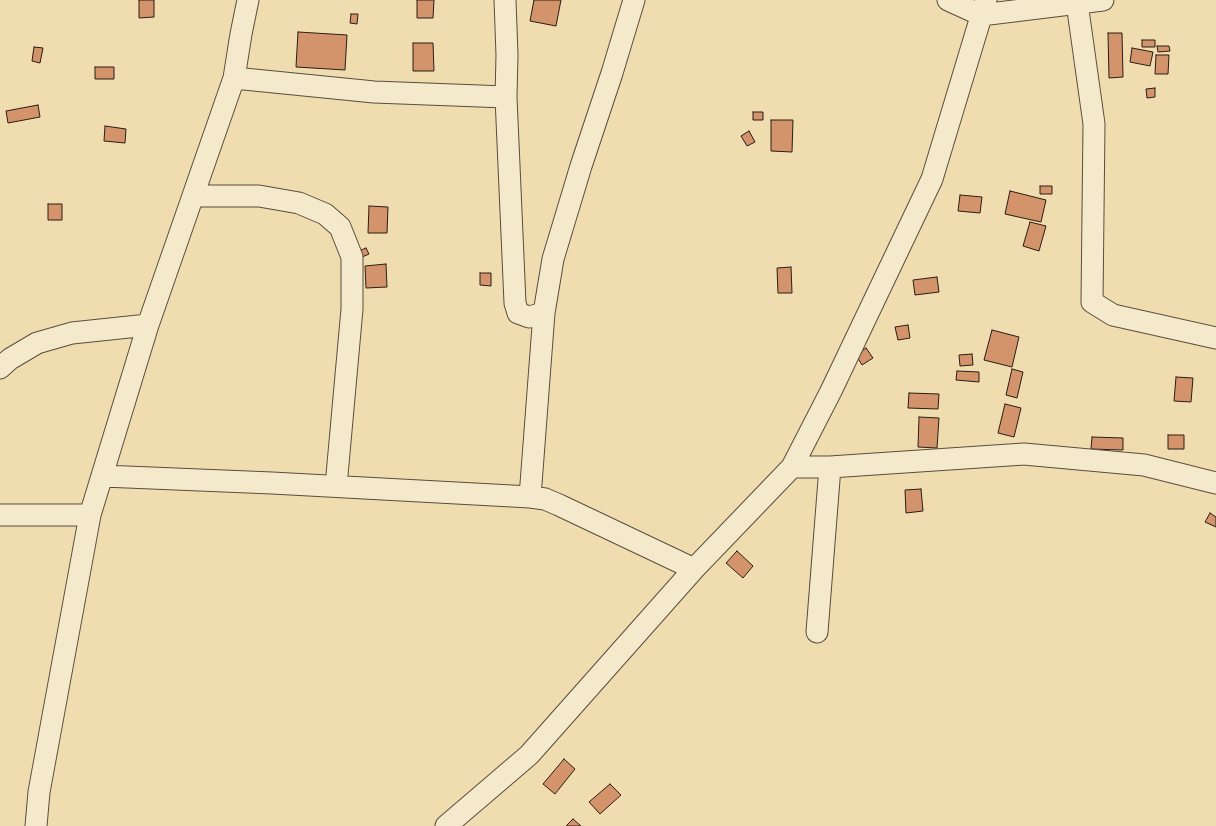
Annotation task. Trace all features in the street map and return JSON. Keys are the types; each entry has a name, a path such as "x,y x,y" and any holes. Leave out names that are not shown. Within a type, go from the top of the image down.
{"street":[{"path":"36,826 39,792 90,515 148,325 234,78 248,0"},
{"path":"505,0 506,97 515,303 518,313 530,317 544,314"},
{"path":"530,497 544,314 553,259 634,0"},
{"path":"948,0 983,8 1103,0"},
{"path":"1077,3 1094,124 1092,302 1113,315 1216,338"},
{"path":"446,826 530,755 694,570 792,467 831,391 932,179 983,8"},
{"path":"234,78 374,92 506,97"},
{"path":"193,196 259,196 299,203 325,214 340,227 352,257 352,309 336,486"},
{"path":"0,368 10,359 37,344 72,333 148,325"},
{"path":"792,467 830,468 1024,454 1144,465 1216,483"},
{"path":"816,632 830,468"},
{"path":"103,476 336,486 545,499 694,570"},
{"path":"0,515 90,515"}],"building":[{"path":"139,0 154,0 154,17 139,18"},
{"path":"417,0 434,0 433,18 417,18"},
{"path":"534,0 561,0 556,26 530,21"},
{"path":"351,14 358,14 357,24 350,23"},
{"path":"298,32 347,35 345,70 296,67"},
{"path":"1108,33 1122,33 1123,77 1109,78"},
{"path":"1142,40 1155,40 1155,47 1142,47"},
{"path":"413,43 433,43 434,71 413,71"},
{"path":"1157,46 1169,46 1170,51 1158,52"},
{"path":"34,47 43,48 40,63 32,61"},
{"path":"1132,48 1153,52 1150,66 1130,62"},
{"path":"1156,55 1169,55 1168,74 1155,74"},
{"path":"95,67 114,67 114,79 95,79"},
{"path":"1155,88 1155,97 1147,98 1146,89"},
{"path":"38,105 40,117 8,123 6,111"},
{"path":"753,112 763,112 763,120 753,120"},
{"path":"771,120 793,120 792,152 771,151"},
{"path":"105,126 126,129 125,143 104,141"},
{"path":"749,131 755,142 747,146 741,136"},
{"path":"1040,186 1052,186 1052,194 1040,194"},
{"path":"1010,191 1046,200 1041,222 1005,214"},
{"path":"960,195 982,197 980,213 958,211"},
{"path":"48,204 62,204 62,220 48,220"},
{"path":"369,206 388,207 387,233 368,233"},
{"path":"1030,222 1046,226 1039,251 1023,246"},
{"path":"366,248 369,254 362,257 359,251"},
{"path":"386,264 387,287 366,288 365,266"},
{"path":"791,267 792,293 778,293 777,268"},
{"path":"480,273 491,273 491,286 480,285"},
{"path":"937,277 939,292 915,295 913,280"},
{"path":"908,325 910,338 898,340 895,327"},
{"path":"992,330 1019,337 1012,367 984,360"},
{"path":"866,348 873,358 862,365 856,355"},
{"path":"972,354 973,365 960,366 959,355"},
{"path":"1012,369 1023,372 1017,398 1006,395"},
{"path":"957,371 979,372 979,382 956,380"},
{"path":"1176,377 1193,378 1191,402 1174,401"},
{"path":"909,393 939,394 938,409 908,408"},
{"path":"1005,404 1021,408 1014,437 998,433"},
{"path":"919,417 939,418 937,448 918,447"},
{"path":"1168,435 1184,435 1184,449 1168,449"},
{"path":"1092,437 1123,438 1123,450 1091,449"},
{"path":"921,489 923,511 906,513 905,490"},
{"path":"1210,513 1216,517 1216,527 1205,522"},
{"path":"737,551 753,566 743,578 726,563"},
{"path":"564,759 575,769 555,794 543,784"},
{"path":"610,784 621,795 600,814 589,802"},
{"path":"573,819 581,826 566,826"}]}
